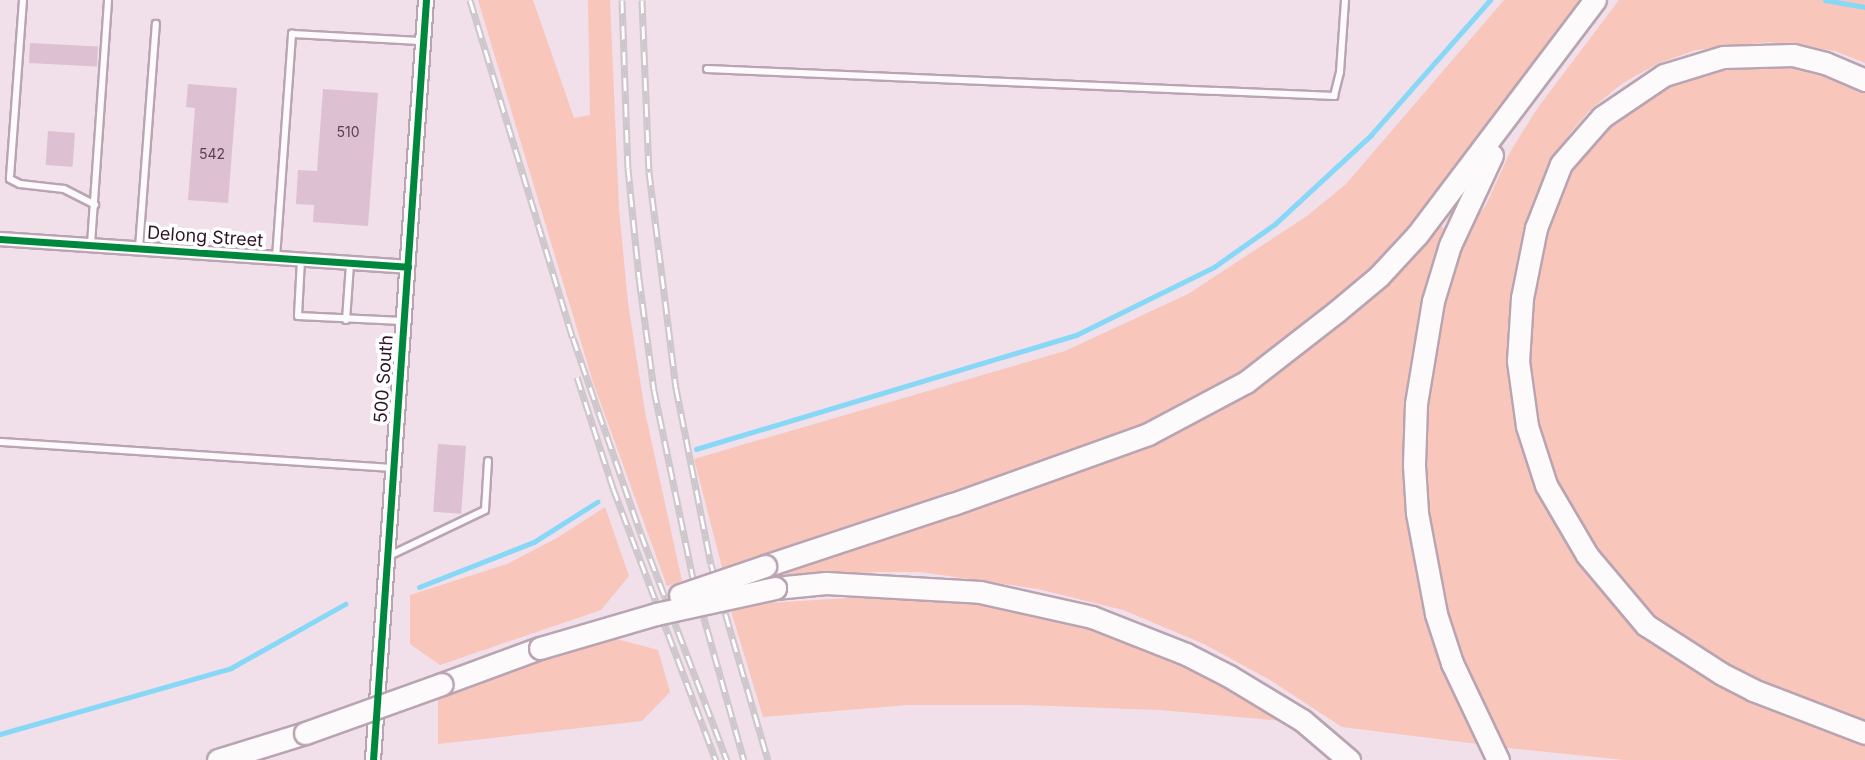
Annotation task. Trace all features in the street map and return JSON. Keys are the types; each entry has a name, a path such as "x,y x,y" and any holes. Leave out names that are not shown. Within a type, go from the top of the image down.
{"highway":[{"path":"218,760 305,733 648,606 953,504 1148,434 1246,382 1336,312 1388,266 1465,175 1595,0"},
{"path":"1865,80 1825,63 1793,55 1723,57 1664,75 1602,117 1561,164 1536,228 1522,298 1518,361 1527,426 1546,485 1587,555 1646,625 1722,674 1753,690 1865,733"},
{"path":"1498,760 1452,663 1437,614 1417,513 1416,404 1433,301 1451,245 1485,169 1533,83"},
{"path":"540,648 703,602 775,588 826,583 980,592 1092,617 1186,654 1229,676 1302,720 1349,760"}],"street":[{"name":"500 South","path":"373,760 426,0"},
{"name":"Delong Street","path":"0,239 408,267"}],"lane":[{"path":"23,0 10,179 20,184 64,189 95,205"},
{"path":"91,244 108,0"},
{"path":"707,69 1334,96 1340,72 1345,0"},
{"path":"139,248 156,24"},
{"path":"276,259 292,34 423,41"},
{"path":"301,260 298,316 404,321"},
{"path":"346,320 350,264"},
{"path":"0,442 394,468"},
{"path":"387,557 485,510 488,461"}],"shaded area":[{"path":"478,0 533,0 574,118 590,115 588,0 610,0 619,209 628,303 645,412 682,581 667,586 593,382"},
{"path":"1504,0 1581,0 1433,201 1350,289 1246,370 1202,397 1121,435 724,575 694,459 1065,351 1188,294 1307,216 1346,184"},
{"path":"1619,0 1865,0 1865,63 1835,51 1770,42 1696,50 1657,64 1623,83 1592,108 1571,132 1551,164 1534,205 1521,249 1513,298 1521,422 1621,608 1865,740 1865,760 1624,760 1500,747 1475,700 1445,615 1423,489 1426,372 1452,266 1468,228 1486,205 1510,152 1539,106"},
{"path":"1707,65 1818,65 1865,84 1865,721 1744,675 1686,641 1639,602 1598,553 1566,502 1540,431 1529,368 1529,336 1534,271 1553,201 1579,152 1632,100"},
{"path":"1437,224 1447,230 1415,339 1406,400 1403,456 1407,507 1417,580 1434,641 1449,684 1478,744 1342,727 1270,680 1204,644 1123,610 1038,589 920,572 874,572 773,583 771,577 1115,457 1164,436 1272,374 1313,346 1397,269"},
{"path":"605,507 629,576 601,610 440,665 410,644 410,595 507,564 557,538"},
{"path":"914,594 997,602 1121,635 1185,659 1296,722 1159,710 1025,705 908,705 763,717 731,611 767,603"},
{"path":"609,637 658,650 670,692 642,721 438,744 438,696"}],"building":[{"path":"30,43 98,47 97,67 29,63"},
{"path":"188,84 237,88 228,203 188,200 195,108 186,107"},
{"path":"323,89 378,93 368,226 313,222 314,205 296,204 298,170 317,171"},
{"path":"48,131 75,133 73,167 46,165"},
{"path":"438,444 466,446 461,514 433,512"}],"waterway":[{"path":"696,449 1076,335 1214,267 1275,224 1371,135 1490,0"},
{"path":"1825,0 1865,7"},
{"path":"419,587 534,542 597,502"},
{"path":"0,734 231,668 345,604"}],"railway":[{"path":"470,0 573,338 641,534 727,760"},
{"path":"622,0 628,168 654,390 693,579 744,760"},
{"path":"642,0 649,172 676,388 711,564 768,760"},
{"path":"577,377 613,488 716,760"}],"cycle path":[{"path":"373,760 426,0"},
{"path":"0,239 408,267"}]}
